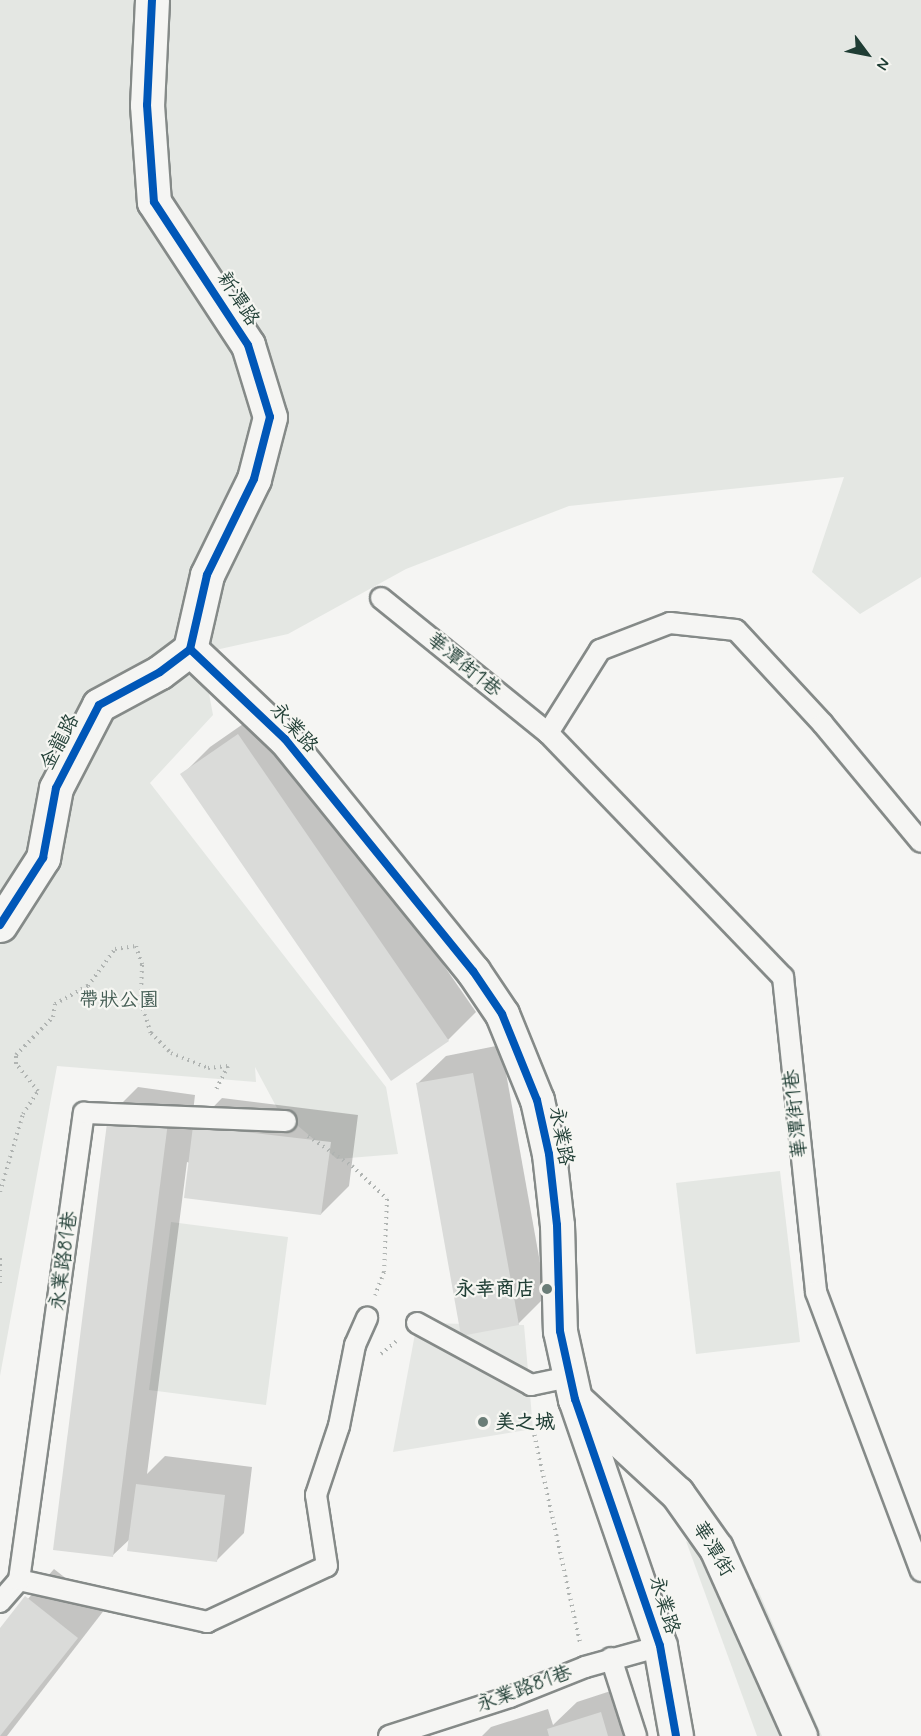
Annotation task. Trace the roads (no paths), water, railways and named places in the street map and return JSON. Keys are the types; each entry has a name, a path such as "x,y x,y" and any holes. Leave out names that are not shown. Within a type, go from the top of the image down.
{"street":[{"name":"新潭路","path":"152,0 147,105 154,202 248,345 270,417 254,479 207,575 190,649"},
{"name":"金龍路","path":"0,926 43,858 56,788 99,705 160,672 190,649"},
{"name":"永業路","path":"190,649 285,739 472,971 502,1014 537,1100 549,1155 557,1225 560,1331 572,1388 660,1646 676,1736"},
{"name":"華潭街","path":"572,1388 677,1493 716,1548 800,1736"}],"lane":[{"name":"華潭街1巷","path":"381,598 548,732 783,977 816,1292 921,1571"},
{"path":"548,732 600,650 670,622 736,630 823,724 921,842"},
{"name":"永業路81巷","path":"19,1580 84,1113 286,1121"},
{"path":"0,1602 19,1580 207,1622 327,1566 316,1495 339,1426 355,1345 367,1318"},
{"path":"417,1323 531,1385 572,1388"},
{"name":"永業路81巷","path":"389,1736 422,1730 585,1666 660,1646"},
{"path":"611,1658 636,1736"}],"place":[{"name":"永幸商店","path":"547,1289"},
{"name":"美之城","path":"483,1422"}],"park label":[{"name":"帶狀公園","path":"119,1000"}]}
